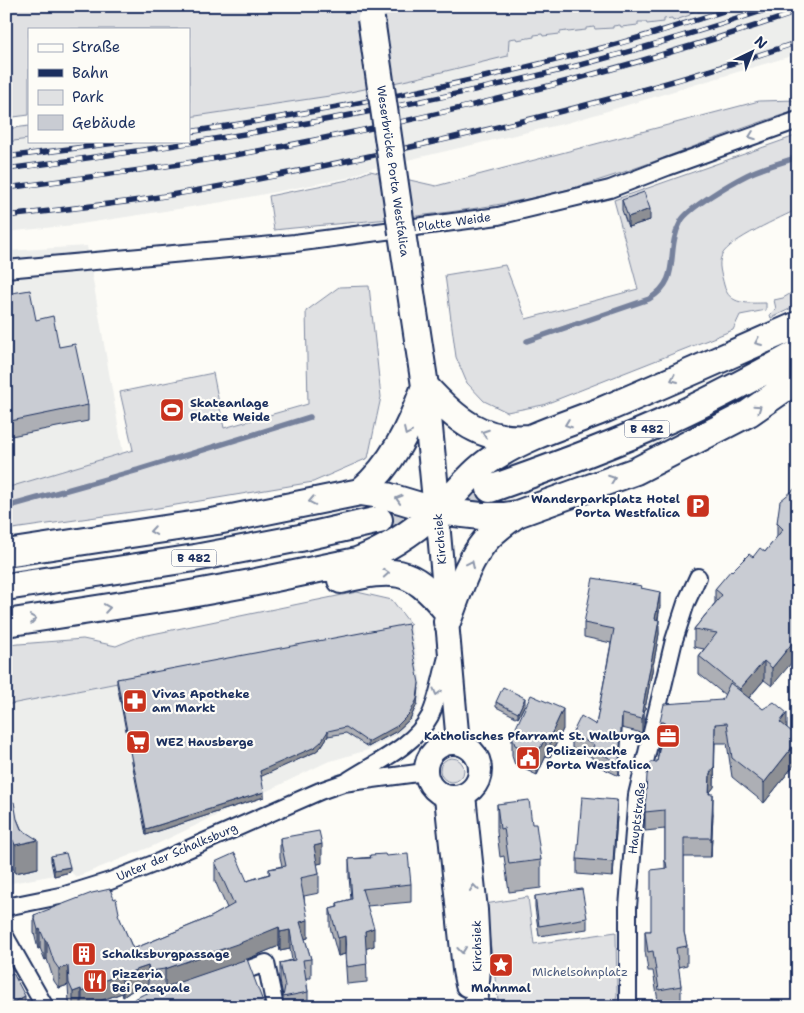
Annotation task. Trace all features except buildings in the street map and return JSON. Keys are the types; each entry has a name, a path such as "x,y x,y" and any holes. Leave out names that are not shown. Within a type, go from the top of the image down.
{"main road":[{"name":"Weserbrücke Porta Westfalica","path":"368,6 417,335"},
{"path":"6,623 251,583 356,561 373,555 399,540 437,511 483,465 498,454 533,437 603,410 798,325"},
{"name":"Kirchsiek","path":"417,335 425,386 458,743"},
{"name":"B 482","path":"490,489 575,459 660,423 732,389 798,353"},
{"path":"6,554 216,521 360,492 387,496 437,511 480,516 517,514 636,471 750,413 798,379"},
{"path":"360,492 378,475 396,453 425,386 440,404 471,428 496,437 508,439 533,437"},
{"path":"448,625 461,586 477,552 500,526 517,514"},
{"name":"B 482","path":"6,587 195,558 300,538 379,520"},
{"path":"251,583 303,588 366,574 397,572 407,575 425,587 448,625"},
{"path":"450,742 458,743 467,746 474,752 478,760 480,769 476,784 455,796 438,793 427,781 426,764 434,749 450,742"},
{"name":"Kirchsiek","path":"455,796 464,970 472,1007"},
{"name":"Kirchsiek","path":"455,796 476,910 478,968 476,1007"}],"street":[{"name":"Platte Weide","path":"6,270 295,243 498,216 610,189 667,166 798,120"},
{"name":"Hauptstraße","path":"628,1007 628,907 637,796 674,640 686,603 698,577"},
{"name":"Unter der Schalksburg","path":"344,783 402,746 422,727 431,714 448,625"},
{"name":"Unter der Schalksburg","path":"6,907 65,895 110,881 320,791 344,783 425,772"},
{"path":"6,938 45,1007"},
{"path":"212,982 266,963 275,1007"}],"shaded area":[{"path":"715,6 798,6 798,54 567,123 369,169 347,178 223,202 74,225 6,232 6,142 28,139 28,142 190,142 190,117 336,95 508,39 516,38 517,40 534,37 534,35 560,34 560,32 594,27 595,29 612,28 612,26 620,25 621,27 646,22 647,24 663,22 663,19 673,18 673,20 698,10 698,12"},
{"path":"87,246 123,453 6,488 6,251"},
{"path":"411,625 422,687 421,700 412,721 403,732 368,750 327,762 153,846 76,877 71,872 6,884 6,705"}],"green space":[{"path":"6,6 715,6 698,12 697,10 690,13 690,15 673,21 672,18 664,19 664,22 647,24 646,22 638,22 638,25 621,27 620,25 613,26 613,28 595,29 594,27 586,28 586,30 560,32 560,34 534,35 534,37 517,40 516,38 509,39 508,56 336,95 190,117 190,28 28,28 28,115 6,118"},
{"path":"798,100 798,110 622,173 562,191 491,206 455,211 274,230 269,196 348,180 370,171 436,186 759,101"},
{"path":"28,126 28,139 6,142 6,129"},
{"path":"798,135 798,209 745,236 727,249 721,259 722,278 730,297 741,302 766,303 766,310 740,315 733,330 543,405 507,412 484,401 467,383 456,357 445,275 505,265 526,319 638,289 614,200"},
{"path":"369,286 381,397 368,458 313,482 152,509 6,530 6,488 133,450 120,392 213,373 224,428 308,404 306,311 339,287"},
{"path":"798,289 798,305 771,318 770,315 776,309 774,300 783,298"},
{"path":"357,592 392,600 411,625 6,705 6,645 83,639 116,646 138,637"},
{"path":"452,758 461,761 464,770 461,779 452,782 443,779 440,770 443,761"},
{"name":"Michelsohnplatz","path":"528,897 534,944 616,932 617,994 615,1007 499,1007 485,904"}],"waterway":[{"path":"527,341 649,299 666,283 670,274 676,232 681,221 692,209 747,175 798,157"},
{"path":"6,507 138,470 310,417"}],"tunnel":[{"path":"379,520 490,489"}],"railway":[{"path":"190,132 343,106 446,86 616,44 739,6"},
{"path":"6,169 251,133 475,90 624,53 777,6"},
{"path":"6,188 231,156 367,129 553,85 737,32 798,12"},
{"path":"6,216 171,195 388,152 595,103 748,59 798,42"},
{"path":"6,157 123,142"}],"place":[{"name":"Skateanlage Platte Weide","path":"172,410"},
{"name":"Wanderparkplatz Hotel Porta Westfalica","path":"698,506"},
{"name":"Vivas Apotheke am Markt","path":"135,701"},
{"name":"Katholisches Pfarramt St. Walburga","path":"668,736"},
{"name":"WEZ Hausberge","path":"138,742"},
{"name":"Polizeiwache Porta Westfalica","path":"528,758"},
{"name":"Schalksburgpassage","path":"84,954"},
{"name":"Mahnmal","path":"501,965"},
{"name":"Pizzeria Bei Pasquale","path":"95,981"}]}
